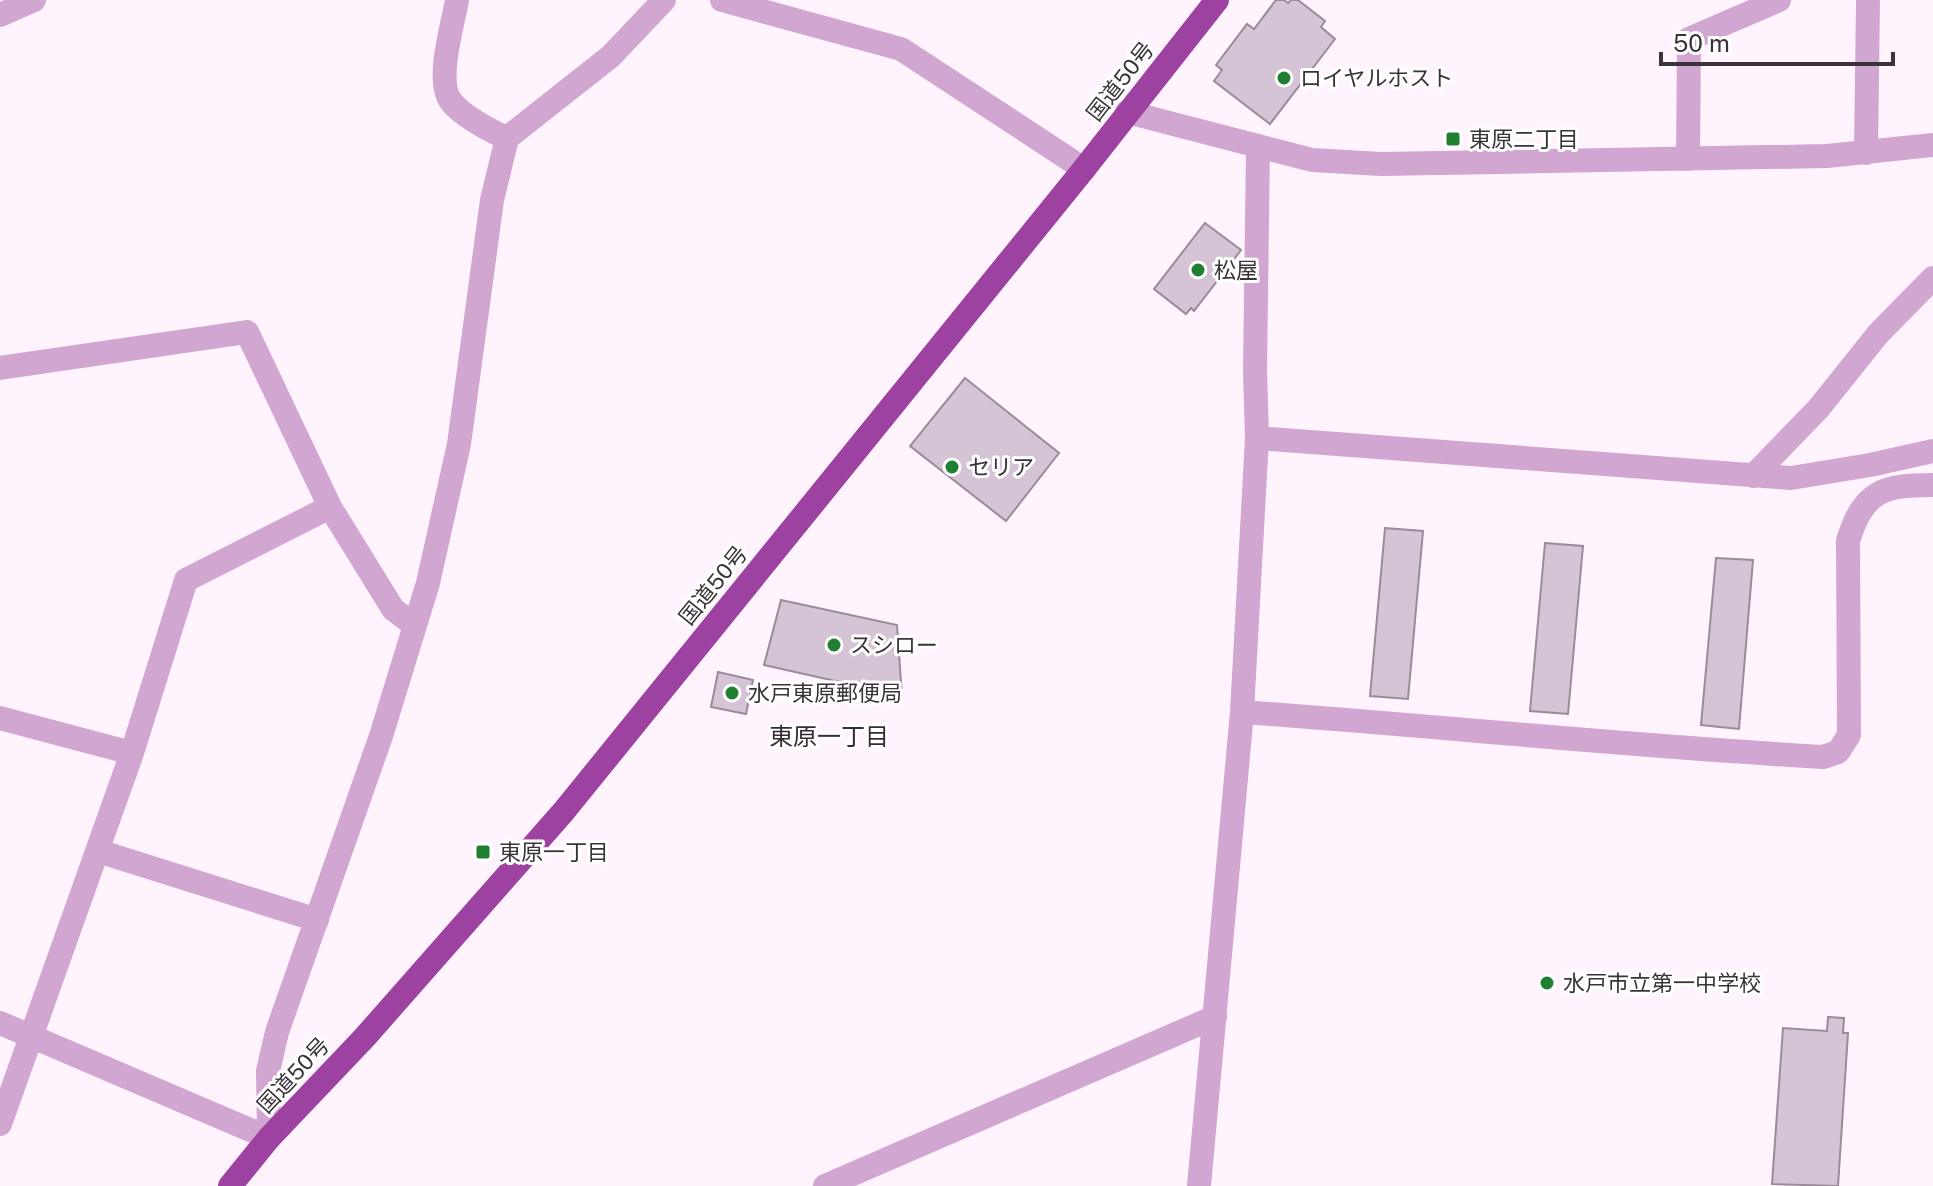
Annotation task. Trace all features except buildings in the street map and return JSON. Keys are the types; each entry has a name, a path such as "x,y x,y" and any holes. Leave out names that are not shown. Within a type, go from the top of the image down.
{"highway":[{"name":"国道50号","path":"230,1186 269,1138 374,1026 564,811 1217,0"}],"street":[{"path":"0,15 34,0"},
{"path":"457,0 444,77 450,99 486,129 507,138"},
{"path":"0,1023 269,1138 268,1071 277,1032 381,736 428,583 459,444 492,200 507,138 611,56 664,0"},
{"path":"722,0 901,49 1084,169"},
{"path":"1688,159 1689,39 1779,0"},
{"path":"1866,153 1868,0"},
{"path":"1127,112 1312,160 1381,164 1866,153 1933,145"},
{"path":"1199,1186 1242,712 1257,438 1258,148"},
{"path":"1753,476 1818,409 1878,334 1933,278"},
{"path":"0,368 247,332 330,507 393,609 414,625"},
{"path":"1257,438 1791,478 1933,451"},
{"path":"1242,712 1688,749 1823,757 1838,752 1849,735 1848,541 1854,521 1864,503 1879,491 1933,485"},
{"path":"0,1124 132,753 186,580 330,507"},
{"path":"0,718 132,753"},
{"path":"98,851 317,920"},
{"path":"825,1186 1215,1017"}],"place":[{"name":"ロイヤルホスト","path":"1284,78"},
{"name":"東原二丁目","path":"1453,139"},
{"name":"松屋","path":"1198,270"},
{"name":"セリア","path":"952,467"},
{"name":"スシロー","path":"834,645"},
{"name":"水戸東原郵便局","path":"732,693"},
{"name":"東原一丁目","path":"483,852"},
{"name":"水戸市立第一中学校","path":"1547,983"}],"district":[{"name":"東原一丁目","path":"829,737"}]}
